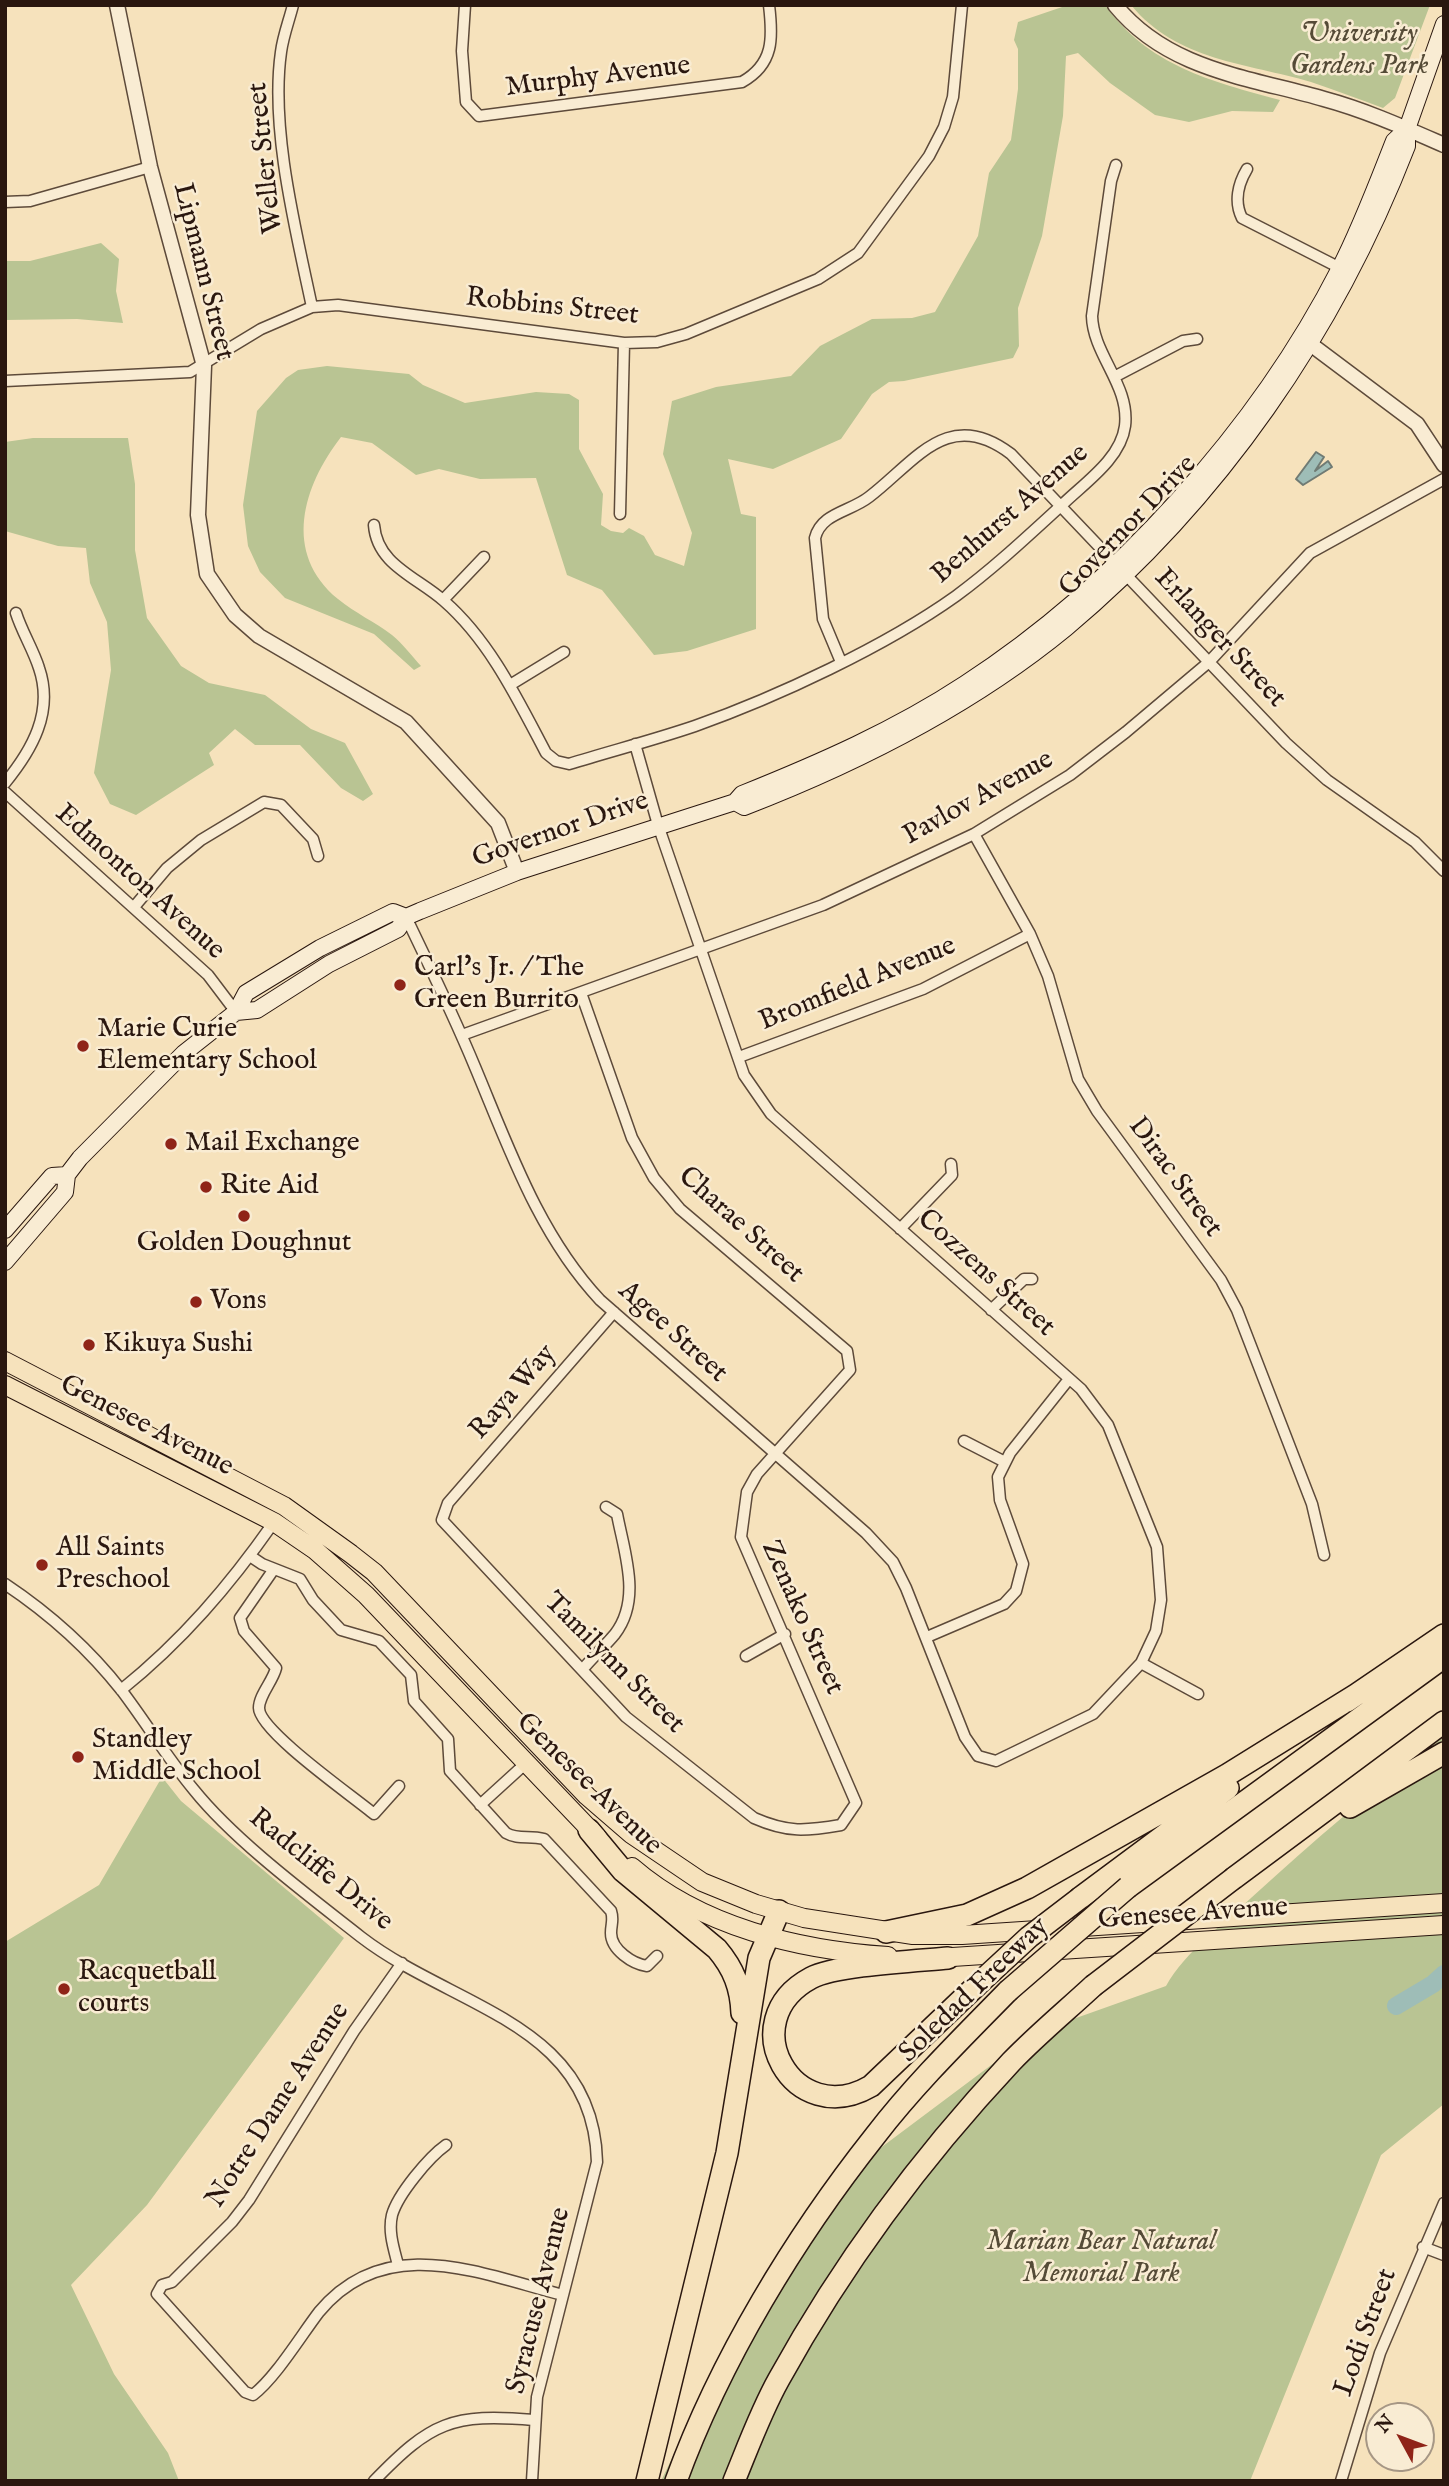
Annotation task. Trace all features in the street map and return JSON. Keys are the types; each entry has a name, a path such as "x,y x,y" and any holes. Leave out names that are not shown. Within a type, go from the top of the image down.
{"highway":[{"path":"948,1958 836,1970 813,1977 790,1992 776,2012 774,2031 776,2054 785,2073 815,2094 855,2095 871,2086 1029,1937 1359,1693 1444,1635"},
{"name":"Soledad Freeway","path":"676,2481 719,2382 766,2297 827,2202 875,2136 925,2078 1008,1991 1128,1887 1444,1657"},
{"path":"886,1932 967,1915 1027,1888 1227,1775 1359,1693"},
{"path":"734,2481 777,2381 829,2294 872,2230 932,2150 995,2080 1093,1986 1444,1722"},
{"path":"1269,1853 1444,1753"},
{"path":"589,1830 623,1871 717,1949 730,1965 741,1993 744,2041"},
{"path":"647,2481 727,2153 759,1958 779,1911"}],"main road":[{"name":"Governor Drive","path":"5,1262 65,1192 66,1175 155,1081 236,1012 257,1010 329,964 398,929 407,917 517,872 735,802 744,807 793,788 909,732 970,695 1064,629 1121,568 1215,456 1306,340 1346,271 1407,146 1407,129 1444,24"},
{"name":"Governor Drive","path":"5,1230 52,1176 66,1175"},
{"name":"Genesee Avenue","path":"5,1361 186,1453 309,1522 374,1572 587,1796 631,1834 702,1882 779,1911 886,1932 962,1935 1442,1903"},
{"name":"Genesee Avenue","path":"5,1385 274,1522 315,1550 366,1595 589,1830 639,1873 714,1917 768,1936 834,1953 948,1958 1437,1926"},
{"path":"525,1764 545,1751"}],"street":[{"name":"Lipmann Street","path":"117,5 150,167 204,366 198,515 207,574 234,615 259,636 405,722 430,758 498,823 517,872"},
{"name":"Weller Street","path":"293,5 281,50 278,82 287,186 312,307"},
{"name":"Murphy Avenue","path":"465,5 462,51 466,102 479,116 742,82 753,76 770,53 773,36 769,5"},
{"name":"Robbins Street","path":"5,382 190,373 261,329 312,307 338,305 624,343 657,342 686,334 818,279 858,253 929,156 944,127 953,96 962,5"},
{"path":"1115,5 1139,31 1179,57 1204,68 1341,104 1444,145"},
{"name":"Benhurst Avenue","path":"510,685 546,753 556,761 569,764 728,714 841,662 900,631 955,597 1005,557 1110,459 1121,442 1125,425 1124,407 1114,377 1098,349 1092,316 1111,181 1116,165"},
{"path":"5,202 30,201 150,167"},
{"path":"1247,169 1240,181 1237,208 1242,218 1346,271"},
{"path":"1114,377 1182,341 1197,339"},
{"path":"1306,340 1416,424 1444,465"},
{"path":"620,514 624,343"},
{"name":"Erlanger Street","path":"841,662 823,619 815,538 818,527 824,520 867,499 932,442 968,436 1004,449 1317,771 1415,842 1444,871"},
{"name":"Pavlov Avenue","path":"462,1035 823,905 974,834 1070,775 1209,662 1310,553 1444,479"},
{"path":"374,525 375,541 385,558 443,600 510,685 564,652"},
{"path":"443,600 484,557"},
{"path":"5,783 31,749 42,718 40,669 16,613"},
{"name":"Cozzens Street","path":"635,744 658,825 744,1075 771,1114 1081,1389 1108,1425 1157,1547 1161,1600 1156,1631 1141,1663 1093,1714 996,1760 978,1756 965,1737"},
{"name":"Edmonton Avenue","path":"5,792 208,975 236,1012"},
{"path":"134,907 167,868 201,840 264,802 281,805 313,839 318,856"},
{"name":"Dirac Street","path":"974,834 1030,934 1048,976 1078,1079 1097,1111 1221,1280 1237,1310 1312,1504 1324,1555"},
{"name":"Agee Street","path":"407,917 462,1035 529,1194 566,1258 583,1282 614,1312 866,1533 893,1562 927,1637 965,1737"},
{"name":"Bromfield Avenue","path":"739,1056 923,989 1030,934"},
{"name":"Charae Street","path":"581,993 632,1138 654,1178 680,1209 847,1351 850,1370 774,1454"},
{"path":"900,1228 952,1175 951,1164"},
{"path":"991,1310 1024,1279 1032,1279"},
{"name":"Raya Way","path":"448,1503 614,1312"},
{"path":"927,1637 1004,1604 1016,1591 1023,1564 1000,1500 998,1477 1004,1462 1069,1379"},
{"path":"964,1441 1004,1462"},
{"name":"Zenako Street","path":"774,1454 747,1492 741,1537 856,1803"},
{"name":"Tamilynn Street","path":"448,1503 442,1520 445,1526 634,1724 754,1818 773,1826 802,1832 841,1825 856,1803"},
{"path":"582,1670 617,1631 629,1599 630,1583 617,1514 606,1507"},
{"path":"121,1690 192,1628 274,1522"},
{"path":"250,1556 300,1579 313,1600 341,1630 374,1637 411,1675 414,1701 448,1739 450,1770 481,1805 514,1838 535,1836 544,1839 611,1911 614,1920 611,1935 615,1944 634,1964 647,1966 657,1956"},
{"path":"274,1569 240,1618 244,1631 276,1668 260,1702 262,1717 317,1772 344,1788 374,1814 399,1786"},
{"name":"Radcliffe Drive","path":"5,1584 79,1643 121,1690 193,1790 223,1823 363,1939 555,2053 582,2091 596,2133"},
{"path":"746,1656 785,1634"},
{"path":"1141,1663 1198,1694"},
{"path":"481,1805 525,1764"},
{"name":"Notre Dame Avenue","path":"398,2265 357,2280 338,2294 253,2395 245,2392 157,2294 162,2285 172,2282 232,2222 249,2200 354,2031 402,1964"},
{"name":"Syracuse Avenue","path":"532,2481 537,2397 593,2186 596,2133"},
{"path":"446,2145 430,2156 393,2213 391,2231 398,2265 445,2264 563,2295"},
{"name":"Lodi Street","path":"1341,2481 1380,2353 1444,2203"},
{"path":"1423,2247 1444,2255"},
{"path":"374,2481 422,2436 445,2424 473,2417 534,2420"}],"green space":[{"path":"1068,5 1105,5 1122,26 1161,57 1205,78 1280,100 1273,112 1232,111 1189,122 1155,115 1110,83 1078,53 1066,56 1063,116 1042,236 1018,308 1019,346 1013,358 889,382 872,394 841,439 773,469 728,459 741,514 756,517 756,629 687,651 654,655 602,590 567,575 536,478 480,479 439,469 416,475 372,443 341,437 328,456 309,498 304,519 304,540 310,561 320,581 338,599 392,635 421,666 414,670 374,634 285,598 260,572 248,546 243,505 257,411 286,378 298,370 327,366 409,374 423,385 465,403 536,392 569,394 579,400 579,449 603,494 601,525 611,531 623,533 629,528 644,536 655,555 684,566 692,533 663,454 672,401 716,387 791,376 820,346 872,319 912,318 935,312 978,236 989,173 1011,140 1018,89 1018,49 1014,40 1018,22"},
{"name":"University Gardens Park","path":"1131,5 1430,5 1395,98 1383,108 1311,82 1191,49 1149,24"},
{"path":"101,243 119,259 116,291 123,323 77,319 5,320 5,261 30,261"},
{"path":"33,438 128,438 135,484 135,550 147,618 181,666 209,683 265,695 311,729 345,743 373,794 363,801 341,788 300,745 255,745 235,729 209,753 214,765 136,815 110,804 94,773 111,670 107,622 90,583 86,548 58,546 5,531 5,442"},
{"name":"Marian Bear Natural Memorial Park","path":"1444,1737 1444,2104 1381,2155 1250,2481 661,2481 724,2350 823,2191 1034,2033 1166,1986 1184,1961 1216,1929 1345,1815"},
{"path":"162,1777 181,1801 344,1938 147,2205 71,2285 114,2374 168,2453 179,2481 5,2481 5,1942 99,1885"}],"water":[{"path":"1316,452 1324,457 1315,471 1328,461 1332,467 1303,485 1296,479"}],"waterway":[{"path":"1396,2006 1433,1984 1444,1974"}],"place":[{"name":"Carl's Jr. / The Green Burrito","path":"400,985"},
{"name":"Marie Curie Elementary School","path":"83,1046"},
{"name":"Mail Exchange","path":"171,1144"},
{"name":"Rite Aid","path":"206,1187"},
{"name":"Golden Doughnut","path":"244,1216"},
{"name":"Vons","path":"196,1302"},
{"name":"Kikuya Sushi","path":"89,1345"},
{"name":"All Saints Preschool","path":"42,1565"},
{"name":"Standley Middle School","path":"78,1757"},
{"name":"Racquetball courts","path":"64,1989"}]}
